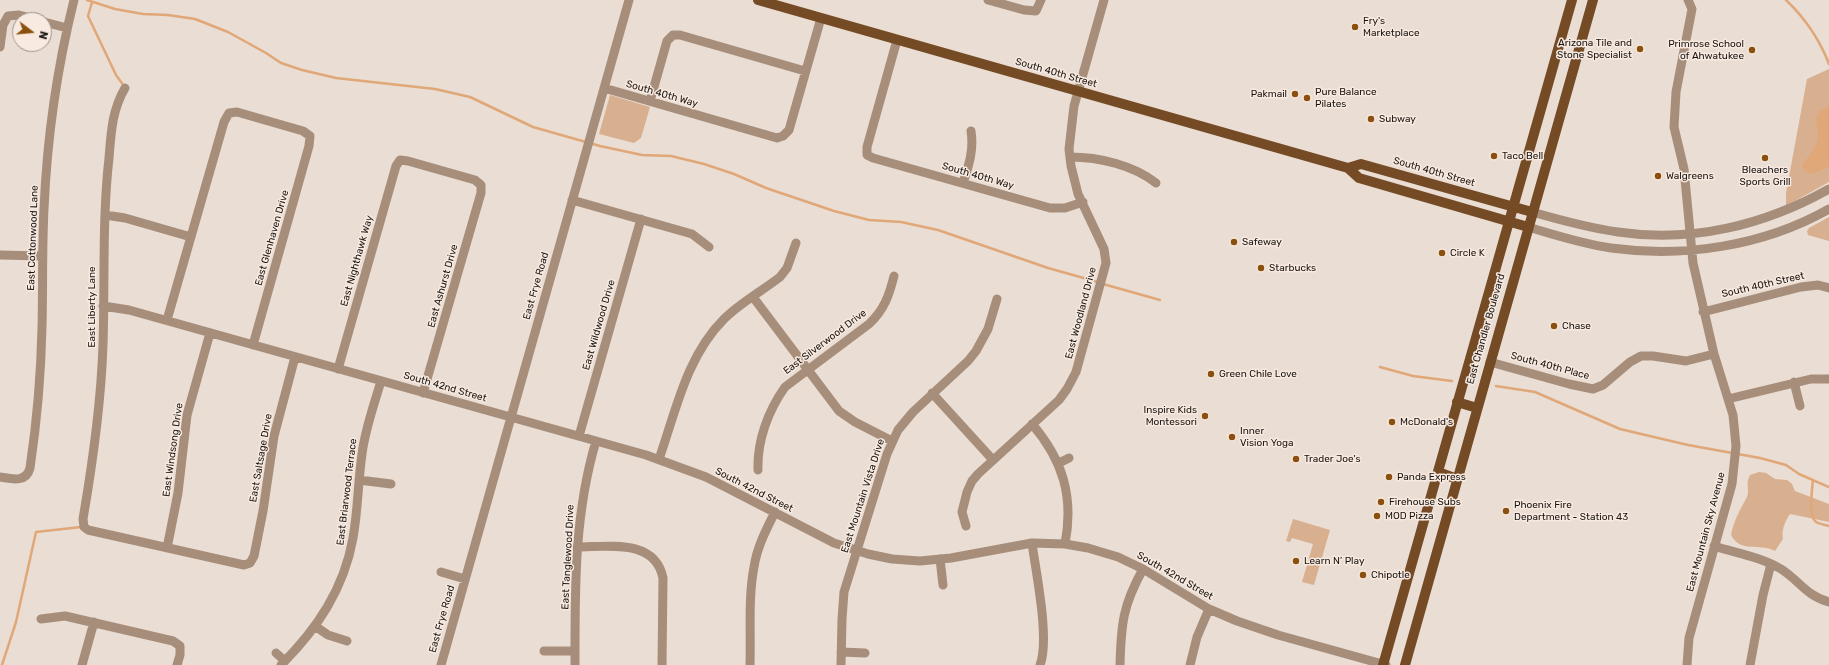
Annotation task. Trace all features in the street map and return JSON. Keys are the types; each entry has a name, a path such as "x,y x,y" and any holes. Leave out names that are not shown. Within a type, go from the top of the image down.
{"main road":[{"name":"South 40th Street","path":"758,0 1348,168 1359,178 1528,227"},
{"name":"East Chandler Boulevard","path":"1384,665 1508,221 1572,0"},
{"name":"East Chandler Boulevard","path":"1405,665 1593,0"},
{"name":"South 40th Street","path":"1348,168 1361,164 1532,212"},
{"path":"1458,402 1477,408"},
{"path":"1438,472 1457,478"}],"street":[{"name":"East Frye Road","path":"440,665 629,0"},
{"path":"988,0 1024,10 1036,11 1041,0"},
{"name":"East Woodland Drive","path":"966,526 962,512 967,492 975,478 992,460 1059,400 1072,380 1103,276 1106,263 1104,249 1078,194 1070,157 1072,118 1104,0"},
{"name":"East Mountain Sky Avenue","path":"1687,665 1689,638 1732,484 1736,446 1733,415 1703,312 1690,242 1684,169 1674,127 1676,92 1692,14 1692,9 1688,0"},
{"name":"East Cottonwood Lane","path":"0,477 18,480 26,477 30,468 39,386 42,325 44,194 54,100 73,2"},
{"path":"0,47 3,25 8,16 12,16"},
{"path":"650,102 667,41 673,35 680,35 805,70 821,18"},
{"path":"52,24 67,28"},
{"name":"South 40th Way","path":"897,40 867,147 867,155 1050,208 1065,208 1083,202"},
{"name":"South 40th Way","path":"604,88 777,138 783,136 789,130 805,70"},
{"name":"East Liberty Lane","path":"125,88 115,109 107,173 100,395 92,468 83,519 84,527 88,530 166,548"},
{"name":"East Glenhaven Drive","path":"191,237 224,122 229,113 237,112 302,131 310,136 309,146 253,345"},
{"path":"963,183 972,154 973,144 971,131"},
{"path":"1070,157 1095,159 1136,170 1156,183"},
{"name":"East Ashurst Drive","path":"400,160 475,180 481,185 481,193 423,393"},
{"name":"East Nighthawk Way","path":"338,369 396,166 400,160"},
{"path":"1528,227 1610,248 1664,252 1729,228 1785,211 1829,189"},
{"path":"572,200 692,234 709,248"},
{"path":"1532,212 1582,225 1619,232 1662,235 1690,242 1731,245 1763,238 1794,226 1829,209"},
{"path":"105,215 125,218 191,237 168,320"},
{"name":"East Wildwood Drive","path":"579,436 641,219"},
{"path":"659,459 687,377 697,355 725,318 780,277 787,268 796,242"},
{"path":"0,255 42,256"},
{"name":"East Silverwood Drive","path":"758,470 757,454 761,438 776,399 785,387 807,369 869,324 879,315 886,303 894,276"},
{"name":"South 40th Street","path":"1703,312 1801,287 1818,285 1829,288"},
{"path":"753,296 839,411 855,422 892,441"},
{"name":"East Mountain Vista Drive","path":"841,665 844,592 883,465 892,441 905,420 932,393 968,361 981,345 988,329 996,299"},
{"name":"South 42nd Street","path":"103,306 129,310 168,320 659,459 706,477 834,543 856,551 892,559 913,561 940,559 1032,543 1066,544 1102,552 1143,569 1209,609 1237,621 1265,631 1384,665"},
{"name":"East Windsong Drive","path":"166,548 178,493 187,415 210,333"},
{"name":"South 40th Place","path":"1490,362 1569,384 1593,389 1603,385 1630,362 1641,356 1653,356 1686,361 1714,354"},
{"name":"East Saltsage Drive","path":"166,548 244,566 250,563 254,556 263,511 274,436 295,357"},
{"path":"1728,399 1794,382 1811,379 1829,379"},
{"name":"East Briarwood Terrace","path":"276,653 283,663 315,626 338,588 354,538 359,480 365,436 381,381"},
{"path":"1794,382 1800,406"},
{"path":"932,393 992,460"},
{"path":"1032,424 1050,446 1059,464 1066,487 1068,505 1066,544"},
{"name":"East Tanglewood Drive","path":"575,665 577,547 584,488 596,441"},
{"path":"1059,464 1069,458"},
{"path":"359,480 391,484"},
{"path":"750,665 751,598 754,566 759,547 775,512"},
{"path":"1032,543 1043,630 1042,658 1040,665"},
{"path":"1714,546 1771,564 1783,571 1811,595 1829,602"},
{"path":"577,547 631,547 640,549 656,560 661,568 663,578 662,665"},
{"path":"940,559 943,585"},
{"path":"1750,665 1763,595 1771,564"},
{"path":"1120,665 1122,624 1126,607 1130,594 1143,569"},
{"name":"East Frye Road","path":"441,572 465,579"},
{"path":"1190,665 1197,637 1209,609"},
{"path":"41,619 65,616 173,641 180,646 177,665"},
{"path":"82,665 94,622"},
{"path":"315,626 328,635 347,641"},
{"path":"544,651 575,651"},
{"path":"841,652 865,653"}],"shaded area":[{"path":"1829,69 1829,182 1786,206 1786,193 1807,79"},
{"path":"610,95 650,107 641,138 634,143 599,134"},
{"path":"1829,106 1829,166 1814,173 1807,172 1802,166 1817,141 1818,136 1816,121 1818,113 1822,109"},
{"path":"1829,217 1829,241 1808,235 1807,231 1809,228"},
{"path":"1759,472 1766,473 1775,479 1787,480 1792,484 1795,491 1829,504 1829,522 1790,514 1784,526 1783,539 1775,551 1762,547 1745,546 1735,541 1731,535 1732,530 1747,497 1750,475"},
{"path":"1293,519 1330,530 1314,585 1302,582 1313,544 1292,538 1290,542 1286,541"}],"waterway":[{"path":"87,0 115,9 143,14 168,15 195,19 228,32 281,63 302,70 336,78 435,89 470,97 533,127 600,146 642,155 671,156 704,164 734,174 766,188 834,211 869,220 901,222 938,230 1048,268 1098,282"},
{"path":"1786,0 1800,14 1811,29 1829,64"},
{"path":"92,2 88,16 116,75 124,86"},
{"path":"1103,284 1160,300"},
{"path":"1380,367 1413,376 1452,381"},
{"path":"1496,386 1535,392 1620,429 1688,445 1760,458 1786,465 1799,474 1829,487"},
{"path":"1813,480 1811,502 1812,514 1816,522 1829,526"},
{"path":"2,665 16,622 36,532 81,527"}],"place":[{"name":"Fry's Marketplace","path":"1355,27"},
{"name":"Arizona Tile and Stone Specialist","path":"1640,49"},
{"name":"Primrose School of Ahwatukee","path":"1752,50"},
{"name":"Pakmail","path":"1295,94"},
{"name":"Pure Balance Pilates","path":"1307,98"},
{"name":"Subway","path":"1371,119"},
{"name":"Taco Bell","path":"1494,156"},
{"name":"Bleachers Sports Grill","path":"1765,158"},
{"name":"Walgreens","path":"1658,176"},
{"name":"Safeway","path":"1234,242"},
{"name":"Circle K","path":"1442,253"},
{"name":"Starbucks","path":"1261,268"},
{"name":"Chase","path":"1554,326"},
{"name":"Green Chile Love","path":"1211,374"},
{"name":"Inspire Kids Montessori","path":"1205,416"},
{"name":"McDonald's","path":"1392,422"},
{"name":"Inner Vision Yoga","path":"1232,437"},
{"name":"Trader Joe's","path":"1296,459"},
{"name":"Panda Express","path":"1389,477"},
{"name":"Firehouse Subs","path":"1381,502"},
{"name":"Phoenix Fire Department - Station 43","path":"1506,511"},
{"name":"MOD Pizza","path":"1377,516"},
{"name":"Learn N’ Play","path":"1296,561"},
{"name":"Chipotle","path":"1363,575"}]}
